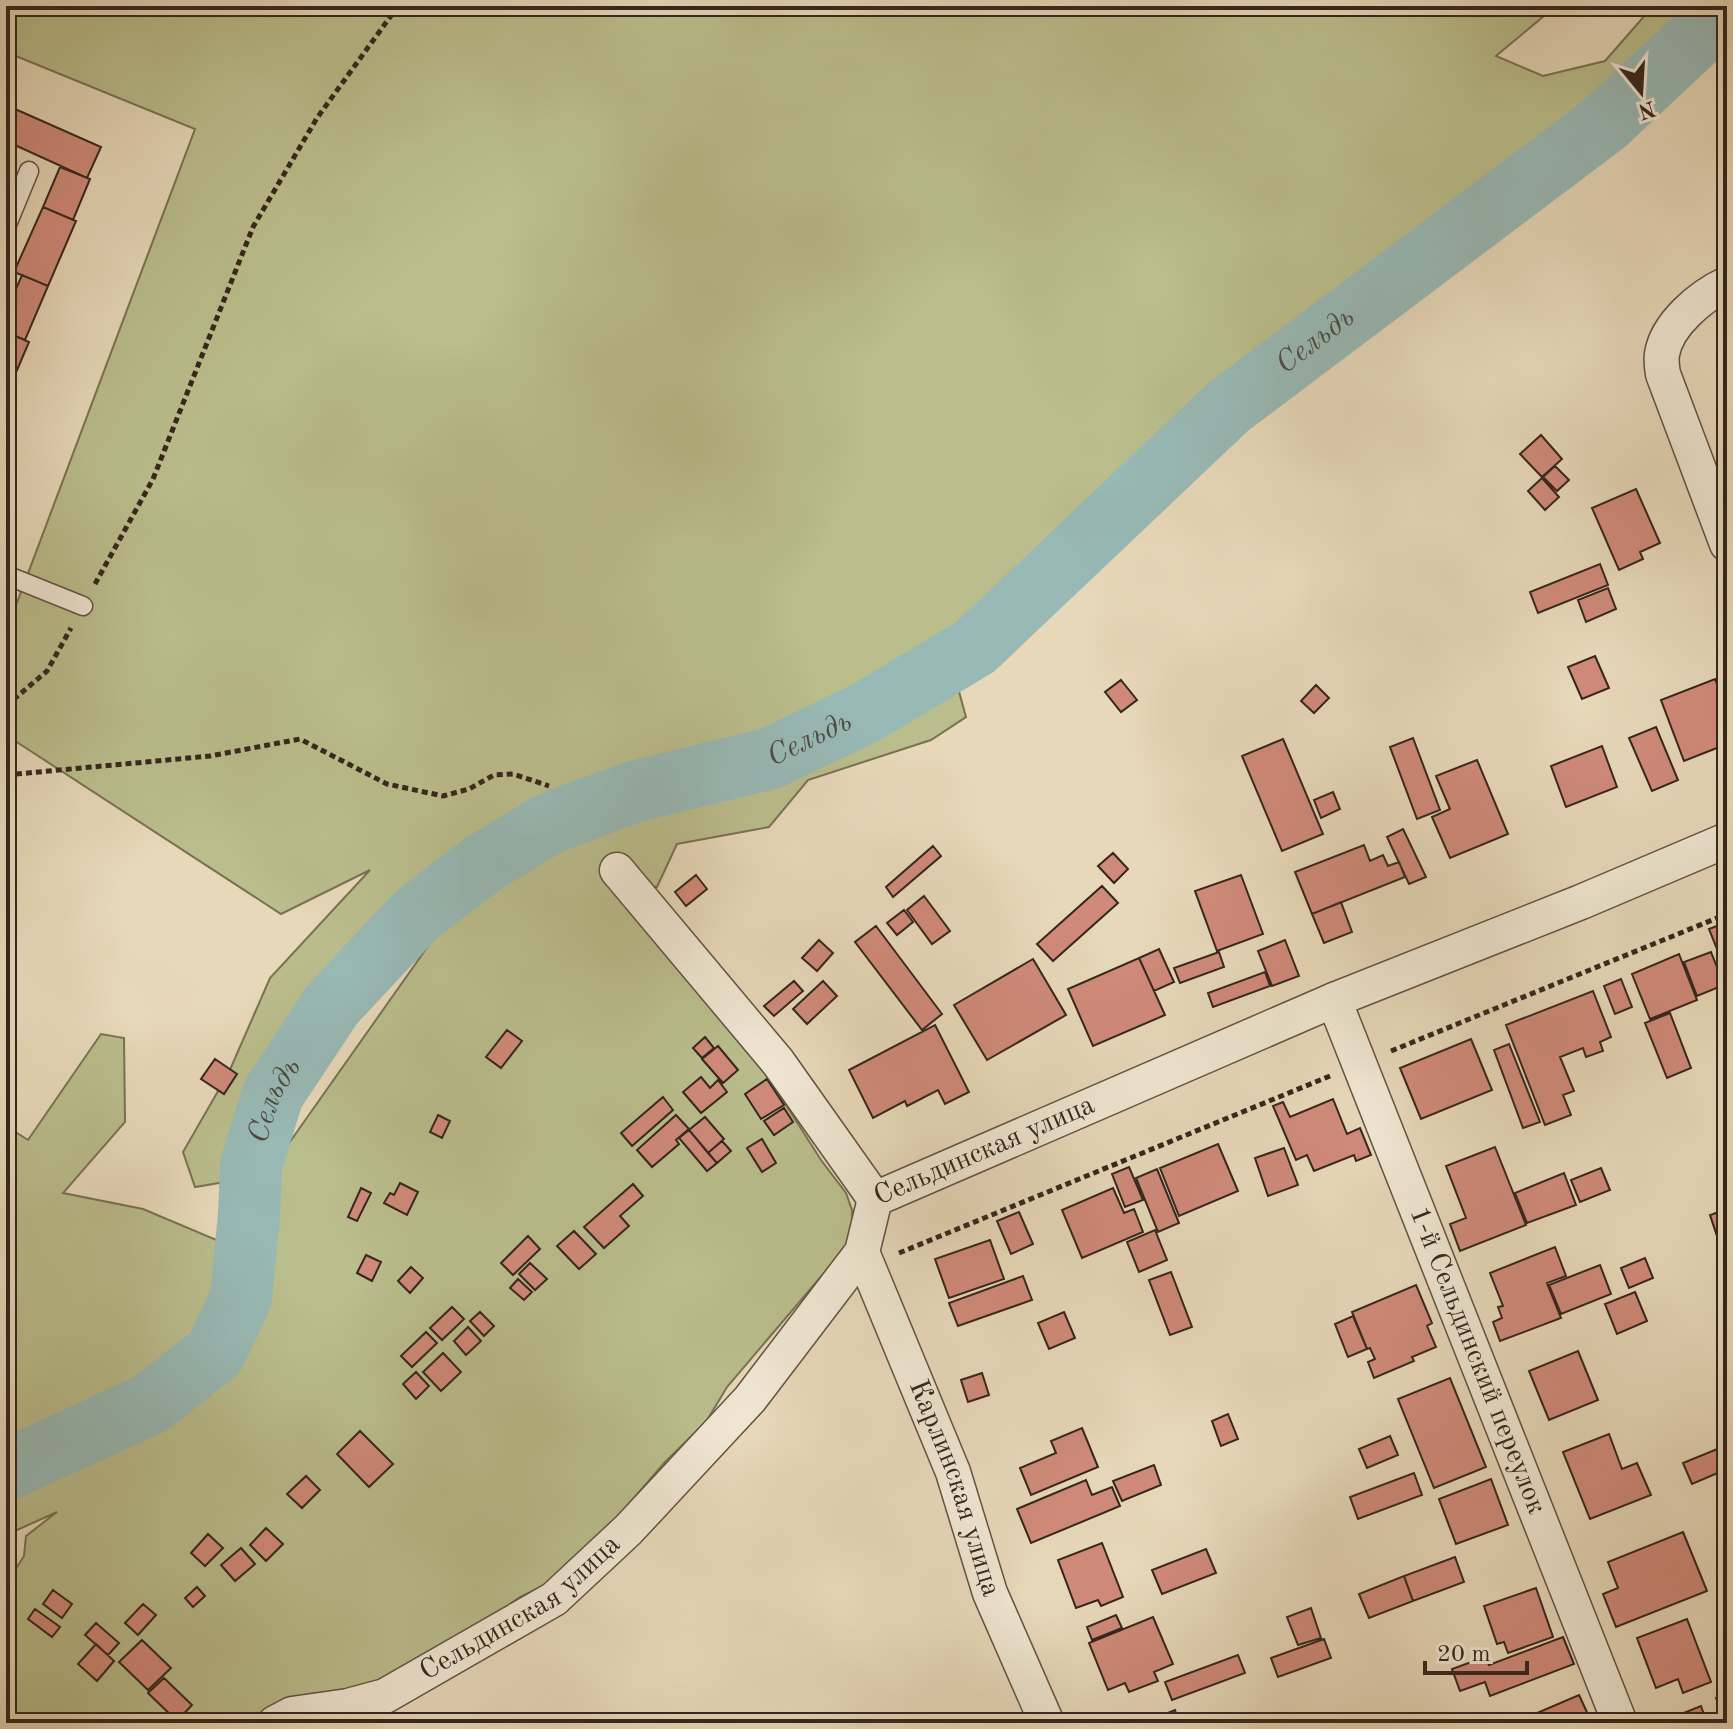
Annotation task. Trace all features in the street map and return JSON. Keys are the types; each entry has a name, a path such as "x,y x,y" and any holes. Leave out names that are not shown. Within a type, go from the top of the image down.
{"street":[{"path":"1727,284 1692,307 1670,332 1662,354 1663,374 1727,544"},
{"name":"Сельдинская улица","path":"275,1723 292,1714 348,1706 385,1696 554,1599 628,1530 750,1399 864,1259 875,1199 1334,1000 1727,840"},
{"path":"617,870 778,1062 875,1199"},
{"name":"1-й Сельдинский переулок","path":"1334,1000 1620,1723"},
{"name":"Карлинская улица","path":"864,1259 953,1472 990,1593 1047,1723"}],"lane":[{"path":"6,227 29,171"},
{"path":"6,575 83,606"}],"path":[{"path":"6,706 47,671 153,479 253,227 317,118 398,6"},
{"path":"6,775 210,756 300,739 387,784 443,796 469,789 494,775 513,774 549,786"},
{"path":"864,1259 1727,914"}],"green space":[{"path":"6,6 1556,6 1496,56 1543,76 1605,61 1653,6 1727,6 1604,124 1228,407 975,647 955,677 966,717 931,740 808,780 769,827 677,844 657,887 607,877 749,1047 821,1160 846,1193 852,1210 853,1231 847,1246 727,1387 706,1422 665,1462 609,1527 553,1581 520,1597 384,1685 290,1700 251,1723 6,1723 6,1584 24,1556 26,1536 57,1512 6,1535 6,1126 28,1140 101,1034 124,1038 125,1122 63,1193 143,1209 221,1242 265,1227 270,1170 438,932 517,876 416,915 332,1005 273,1094 251,1165 225,1182 195,1187 183,1152 229,1072 270,978 370,870 281,914 6,735 6,632 195,129 6,52"}],"building":[{"path":"6,105 101,147 87,178 6,141"},
{"path":"60,167 90,179 73,220 43,207"},
{"path":"43,207 76,221 48,286 14,272"},
{"path":"22,275 48,286 25,340 6,332 6,312"},
{"path":"6,332 29,342 6,396"},
{"path":"1541,435 1562,459 1542,477 1520,454"},
{"path":"1555,466 1569,480 1557,491 1543,477"},
{"path":"1542,478 1559,497 1545,510 1528,491"},
{"path":"1636,489 1660,543 1640,552 1643,559 1619,570 1592,508"},
{"path":"1600,564 1608,585 1538,613 1530,592"},
{"path":"1608,588 1616,609 1586,622 1578,600"},
{"path":"1595,656 1609,688 1582,699 1568,667"},
{"path":"1715,679 1727,710 1727,744 1684,761 1661,700"},
{"path":"1121,680 1137,700 1121,712 1105,692"},
{"path":"1316,685 1329,698 1314,713 1301,701"},
{"path":"1656,727 1678,780 1652,791 1629,738"},
{"path":"1413,738 1440,810 1417,819 1390,747"},
{"path":"1283,739 1323,834 1282,851 1242,756"},
{"path":"1602,746 1617,787 1566,807 1551,766"},
{"path":"1477,760 1508,834 1450,858 1432,817 1450,809 1436,776"},
{"path":"1333,792 1340,809 1321,818 1314,800"},
{"path":"1403,829 1426,877 1409,884 1387,837"},
{"path":"1364,845 1370,861 1383,855 1388,866 1399,862 1405,877 1312,914 1295,872"},
{"path":"933,846 941,856 893,897 886,887"},
{"path":"1113,853 1128,869 1114,883 1098,866"},
{"path":"696,875 707,889 686,906 675,892"},
{"path":"1241,875 1263,934 1217,951 1195,891"},
{"path":"1102,886 1118,903 1053,961 1037,944"},
{"path":"924,896 950,931 932,944 907,910"},
{"path":"1341,902 1352,932 1324,943 1312,914"},
{"path":"904,910 913,922 897,935 887,923"},
{"path":"1727,922 1727,974 1709,929"},
{"path":"876,926 942,1014 922,1030 855,942"},
{"path":"819,940 833,953 817,971 802,958"},
{"path":"1285,940 1299,976 1272,986 1258,951"},
{"path":"1159,949 1174,982 1154,991 1139,958"},
{"path":"1219,952 1224,967 1180,983 1174,968"},
{"path":"1711,952 1724,985 1697,996 1684,962"},
{"path":"1679,954 1697,1000 1650,1019 1632,974"},
{"path":"1139,958 1165,1015 1093,1046 1068,989"},
{"path":"1033,959 1066,1015 987,1060 954,1005"},
{"path":"1265,972 1270,986 1213,1007 1208,993"},
{"path":"1621,979 1632,1007 1615,1014 1604,986"},
{"path":"794,981 803,991 774,1016 764,1006"},
{"path":"823,981 837,996 807,1024 793,1009"},
{"path":"1593,991 1611,1037 1600,1042 1603,1051 1586,1057 1583,1048 1560,1057 1574,1091 1563,1095 1571,1115 1545,1125 1506,1025"},
{"path":"1670,1013 1691,1068 1667,1078 1645,1023"},
{"path":"935,1025 969,1092 945,1104 938,1090 907,1106 905,1101 873,1118 849,1070"},
{"path":"507,1030 522,1041 501,1068 486,1057"},
{"path":"705,1037 714,1048 702,1058 693,1048"},
{"path":"1471,1039 1492,1090 1421,1119 1400,1068"},
{"path":"1509,1044 1540,1122 1523,1128 1494,1050"},
{"path":"718,1046 738,1070 723,1083 702,1059"},
{"path":"215,1059 237,1074 224,1094 201,1079"},
{"path":"701,1077 710,1088 718,1080 727,1092 701,1113 683,1092"},
{"path":"767,1079 784,1105 761,1119 745,1094"},
{"path":"663,1097 673,1110 632,1146 621,1133"},
{"path":"1333,1099 1347,1134 1360,1128 1371,1155 1356,1161 1354,1155 1314,1171 1307,1155 1296,1160 1273,1106 1283,1102 1290,1117"},
{"path":"784,1108 793,1122 774,1135 764,1121"},
{"path":"438,1115 450,1121 442,1138 430,1132"},
{"path":"676,1115 689,1129 676,1140 679,1144 652,1167 637,1150"},
{"path":"705,1117 724,1139 708,1153 689,1130"},
{"path":"689,1130 717,1163 707,1171 679,1138"},
{"path":"762,1139 776,1163 762,1172 747,1148"},
{"path":"722,1141 731,1151 717,1163 708,1153"},
{"path":"1218,1144 1238,1191 1179,1216 1160,1168"},
{"path":"1495,1147 1526,1225 1460,1251 1450,1224 1466,1218 1446,1166"},
{"path":"1284,1148 1298,1185 1268,1196 1255,1158"},
{"path":"1129,1167 1143,1200 1125,1207 1112,1174"},
{"path":"1601,1168 1610,1190 1580,1202 1571,1180"},
{"path":"1157,1169 1179,1223 1158,1232 1136,1178"},
{"path":"1564,1173 1576,1205 1527,1223 1515,1193"},
{"path":"400,1183 418,1192 407,1215 384,1203 390,1193 394,1195"},
{"path":"633,1184 643,1196 620,1216 629,1226 604,1248 584,1227"},
{"path":"361,1188 371,1193 357,1221 348,1217"},
{"path":"1113,1188 1124,1213 1134,1209 1143,1232 1082,1258 1062,1210"},
{"path":"1727,1209 1727,1233 1717,1236 1710,1215"},
{"path":"1019,1212 1033,1244 1011,1254 997,1221"},
{"path":"1155,1230 1167,1260 1139,1272 1127,1242"},
{"path":"574,1231 596,1254 579,1269 557,1246"},
{"path":"528,1236 540,1249 513,1275 501,1263"},
{"path":"990,1240 1004,1279 949,1298 935,1259"},
{"path":"1555,1247 1566,1276 1547,1283 1561,1318 1500,1341 1493,1322 1502,1318 1498,1307 1503,1306 1490,1273"},
{"path":"366,1255 381,1262 372,1281 357,1273"},
{"path":"1645,1258 1653,1278 1629,1288 1621,1268"},
{"path":"530,1263 547,1279 535,1290 519,1274"},
{"path":"1600,1265 1611,1294 1561,1314 1549,1285"},
{"path":"411,1267 423,1278 410,1293 398,1281"},
{"path":"1171,1272 1192,1327 1170,1335 1149,1280"},
{"path":"1023,1276 1032,1300 958,1326 949,1303"},
{"path":"518,1279 532,1292 524,1300 510,1288"},
{"path":"1416,1285 1432,1323 1427,1326 1436,1347 1412,1357 1414,1361 1374,1378 1368,1362 1375,1359 1370,1348 1367,1349 1352,1312"},
{"path":"1635,1292 1647,1321 1617,1334 1605,1304"},
{"path":"452,1307 464,1319 442,1340 430,1328"},
{"path":"480,1312 494,1326 484,1336 470,1321"},
{"path":"1064,1312 1075,1338 1049,1349 1038,1323"},
{"path":"1353,1316 1367,1349 1348,1357 1335,1324"},
{"path":"468,1327 481,1341 466,1355 454,1341"},
{"path":"426,1332 437,1343 412,1367 401,1356"},
{"path":"1578,1351 1598,1400 1549,1420 1529,1371"},
{"path":"443,1353 461,1372 441,1391 423,1372"},
{"path":"416,1372 429,1386 416,1399 403,1384"},
{"path":"982,1373 989,1395 968,1402 961,1380"},
{"path":"1450,1378 1486,1467 1434,1488 1398,1399"},
{"path":"1228,1414 1238,1439 1221,1446 1212,1421"},
{"path":"1082,1428 1098,1467 1031,1495 1020,1468 1056,1453 1051,1441"},
{"path":"360,1431 393,1464 369,1487 337,1454"},
{"path":"1609,1434 1622,1469 1637,1463 1651,1495 1590,1519 1563,1452"},
{"path":"1390,1436 1398,1455 1367,1468 1359,1449"},
{"path":"1727,1445 1727,1469 1692,1484 1683,1463"},
{"path":"1154,1465 1161,1485 1122,1501 1113,1481"},
{"path":"1414,1473 1422,1495 1358,1519 1350,1497"},
{"path":"306,1476 320,1490 302,1508 287,1494"},
{"path":"1491,1479 1508,1525 1456,1544 1439,1499"},
{"path":"1086,1480 1092,1495 1112,1487 1120,1506 1031,1543 1017,1509"},
{"path":"266,1528 283,1544 266,1561 250,1545"},
{"path":"1683,1532 1707,1591 1616,1627 1603,1594 1618,1588 1608,1562"},
{"path":"208,1534 223,1548 205,1566 191,1553"},
{"path":"1102,1543 1123,1597 1101,1606 1098,1600 1076,1608 1058,1560"},
{"path":"241,1548 255,1564 235,1581 221,1565"},
{"path":"1206,1549 1216,1573 1162,1594 1152,1570"},
{"path":"1455,1557 1464,1582 1413,1601 1404,1576"},
{"path":"1404,1576 1413,1601 1369,1618 1359,1594"},
{"path":"197,1587 205,1596 193,1607 185,1598"},
{"path":"1536,1588 1553,1637 1508,1653 1504,1642 1497,1644 1484,1606"},
{"path":"53,1590 72,1604 62,1618 43,1604"},
{"path":"143,1604 156,1615 138,1635 125,1623"},
{"path":"1311,1608 1321,1638 1298,1645 1287,1617"},
{"path":"35,1609 60,1627 52,1637 28,1619"},
{"path":"1116,1615 1122,1628 1092,1640 1087,1627"},
{"path":"1153,1617 1173,1664 1154,1672 1158,1681 1129,1692 1125,1683 1108,1690 1089,1643"},
{"path":"1687,1619 1711,1682 1683,1693 1678,1679 1656,1688 1637,1638"},
{"path":"96,1623 119,1643 108,1655 85,1635"},
{"path":"1563,1637 1574,1664 1490,1696 1485,1682 1460,1691 1452,1669 1485,1657 1489,1665"},
{"path":"1324,1639 1331,1658 1278,1677 1271,1658"},
{"path":"142,1640 171,1668 148,1690 119,1662"},
{"path":"96,1644 114,1661 97,1681 78,1664"},
{"path":"1238,1655 1245,1673 1172,1700 1165,1682"},
{"path":"164,1678 192,1705 177,1721 148,1693"},
{"path":"1727,1693 1727,1723 1726,1723 1716,1698"},
{"path":"1579,1695 1592,1723 1541,1723 1537,1713"},
{"path":"1701,1706 1707,1723 1673,1723 1671,1718"},
{"path":"1175,1710 1179,1723 1142,1723"}],"waterway":[{"name":"Сельдь","path":"6,1470 150,1404 215,1353 241,1298 251,1165 273,1094 332,1005 416,915 484,863 550,823 633,792 771,758 865,713 975,647 1228,407 1604,124 1727,9"}]}
